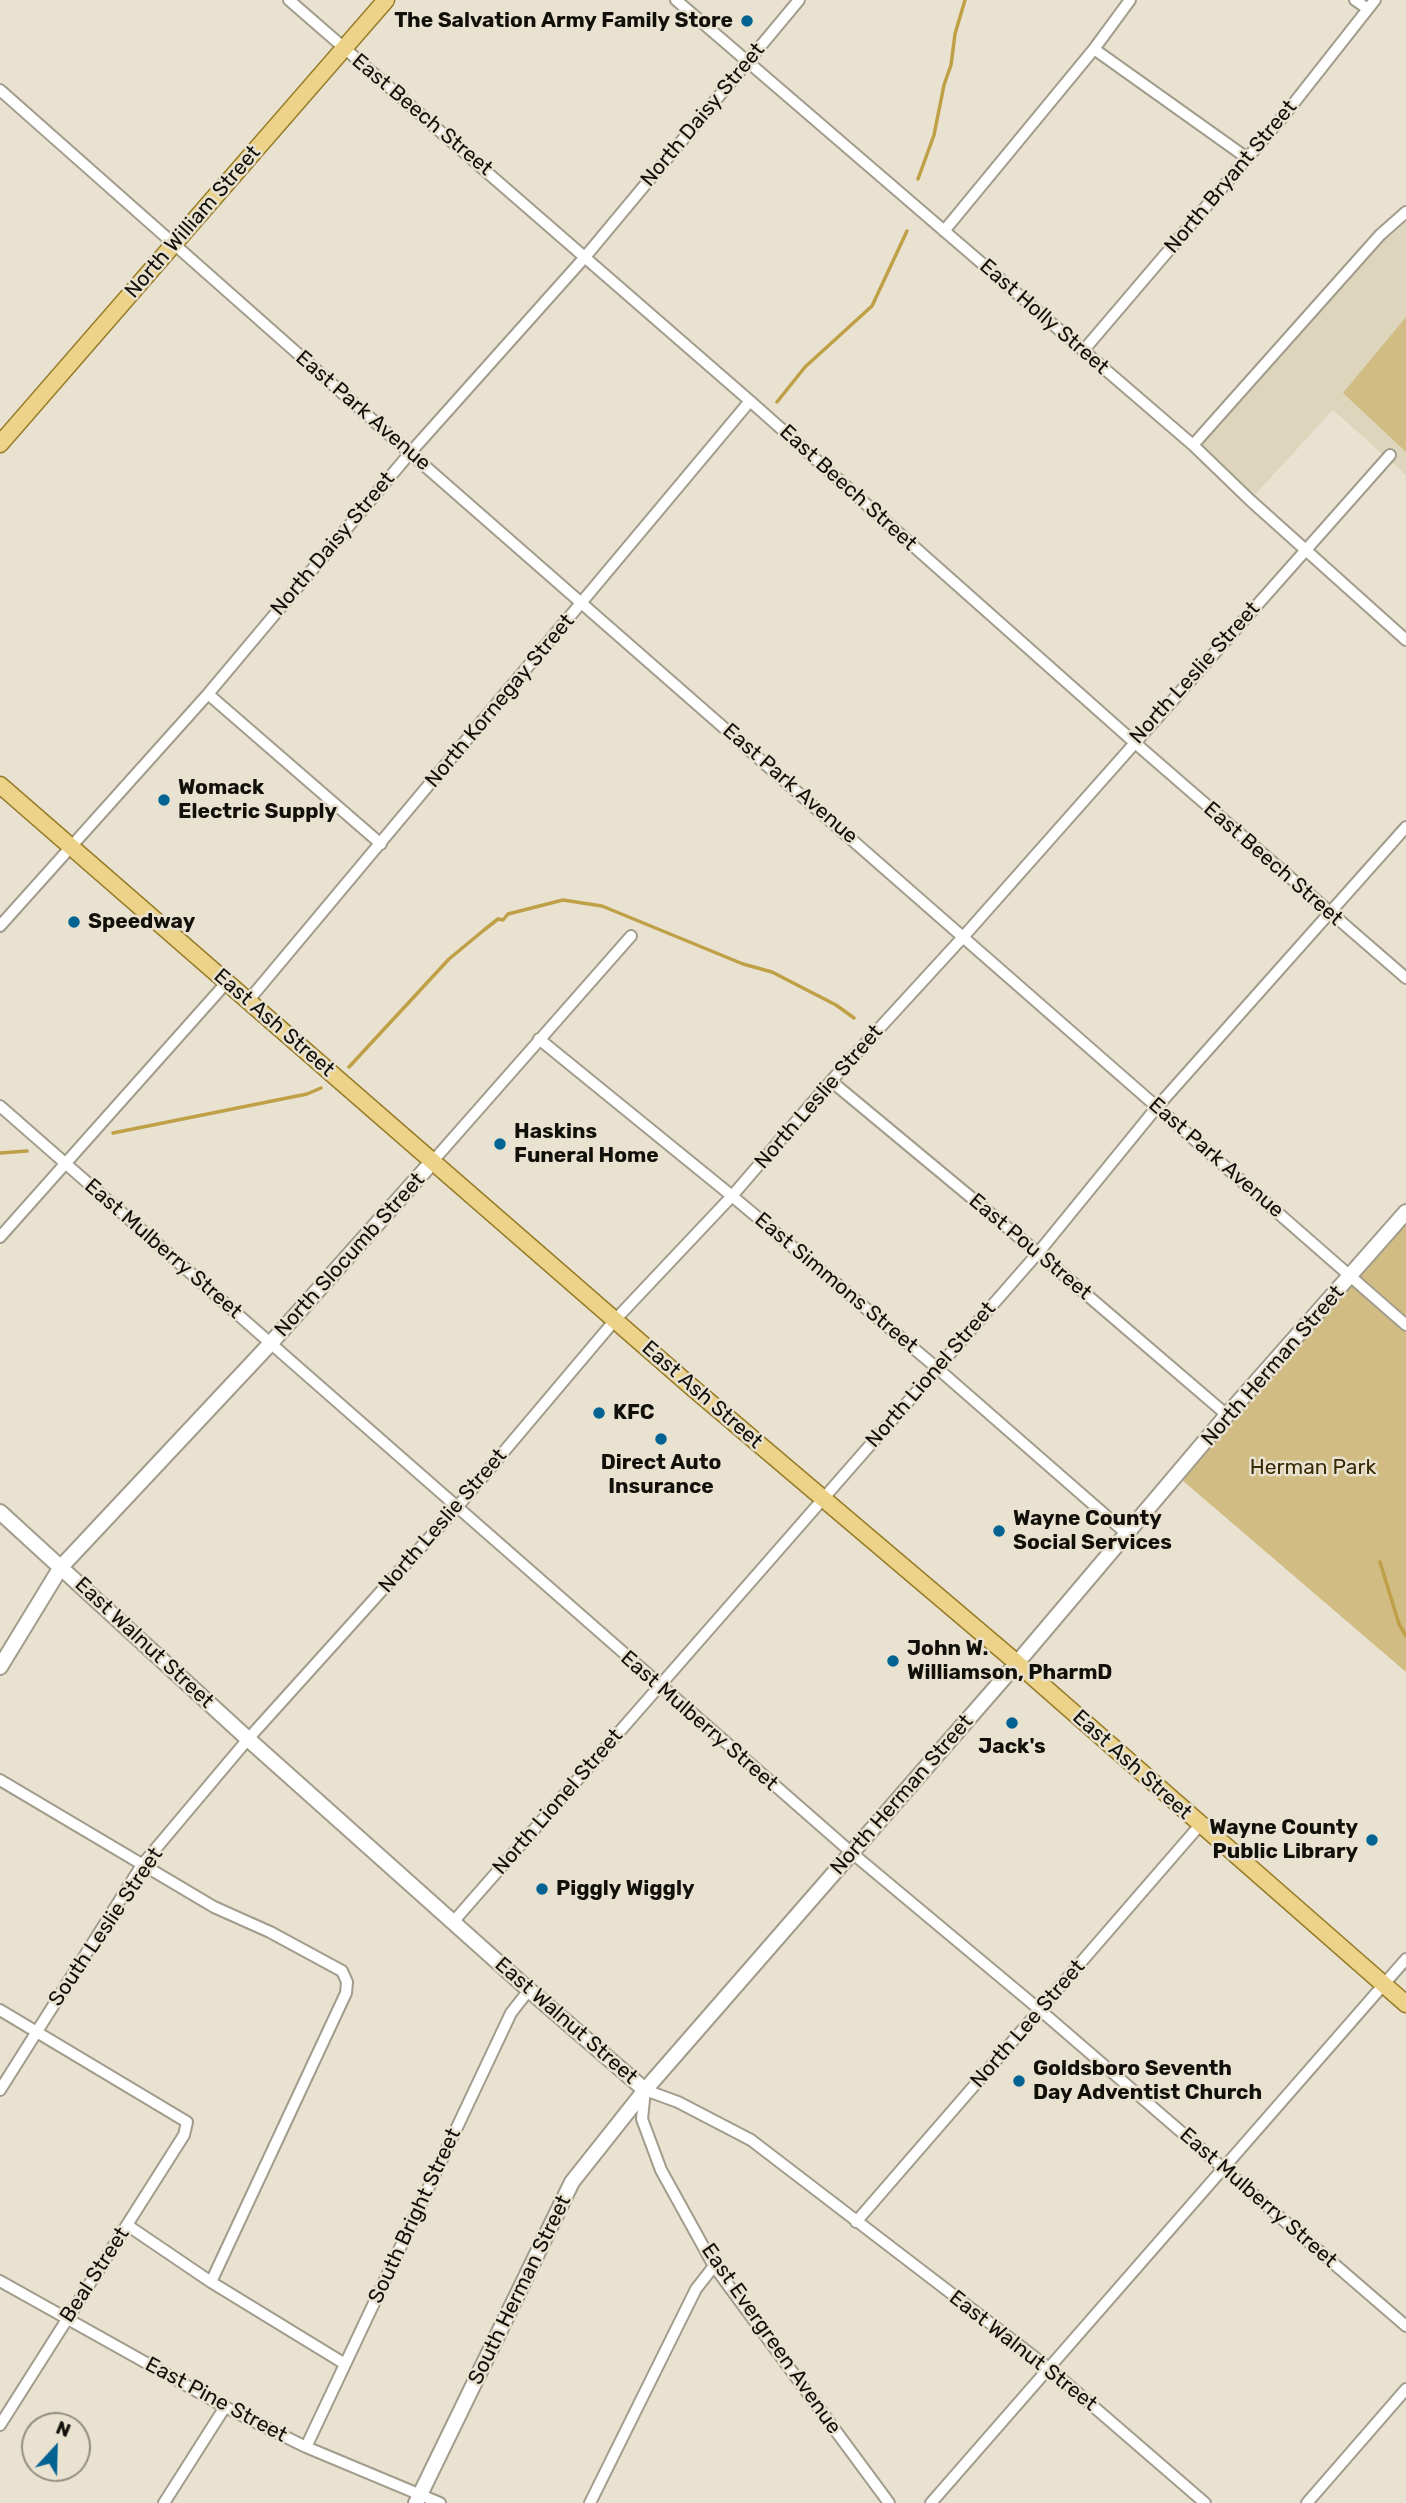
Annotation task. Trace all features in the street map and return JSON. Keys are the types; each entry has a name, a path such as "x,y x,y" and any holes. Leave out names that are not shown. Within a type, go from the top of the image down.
{"main road":[{"name":"North William Street","path":"2,439 386,0"},
{"name":"East Ash Street","path":"0,785 615,1320 1017,1663 1406,2004"}],"street":[{"name":"East Beech Street","path":"289,0 751,401 1134,742 1406,978"},
{"name":"East Holly Street","path":"676,0 1193,445 1406,640"},
{"name":"North Daisy Street","path":"0,926 208,694 410,453 585,257 799,0"},
{"path":"944,232 1094,49 1130,0"},
{"path":"1354,0 1371,5"},
{"name":"North Bryant Street","path":"1083,351 1247,158 1371,5"},
{"path":"1094,49 1247,158"},
{"name":"East Park Avenue","path":"0,90 410,453 1406,1325"},
{"path":"1193,445 1380,235 1406,212"},
{"name":"North Kornegay Street","path":"248,1001 751,401"},
{"name":"North Leslie Street","path":"248,1739 458,1506 615,1320 732,1196 831,1081 964,936 1390,455"},
{"path":"208,694 381,844"},
{"name":"North Lionel Street","path":"454,1921 1038,1252 1157,1107 1406,827"},
{"name":"North Slocumb Street","path":"0,1667 61,1567 270,1344 631,936"},
{"path":"0,1237 227,982"},
{"name":"East Simmons Street","path":"539,1039 937,1368 1127,1534"},
{"name":"East Pou Street","path":"831,1081 1038,1252 1227,1415"},
{"name":"East Mulberry Street","path":"0,1106 458,1506 659,1686 1406,2326"},
{"name":"North Herman Street","path":"645,2090 1017,1663 1227,1415 1406,1212"},
{"name":"East Walnut Street","path":"0,1512 248,1739 645,2090 678,2102 751,2140 1049,2369 1205,2503"},
{"name":"South Leslie Street","path":"0,2090 142,1866 248,1739"},
{"path":"0,1780 214,1908 270,1932 342,1971 347,1982 346,1993 211,2282"},
{"name":"North Lee Street","path":"856,2222 1200,1825"},
{"path":"931,2503 1406,1959"},
{"name":"South Bright Street","path":"306,2446 511,2013 529,1990"},
{"path":"0,2010 37,2031"},
{"name":"Beal Street","path":"0,2426 184,2135 187,2122 37,2031"},
{"name":"East Evergreen Avenue","path":"645,2090 642,2119 661,2170 714,2266 889,2503"},
{"name":"South Herman Street","path":"418,2499 572,2182 645,2090"},
{"path":"127,2225 211,2282 345,2364"},
{"path":"590,2503 696,2289 714,2266"},
{"name":"East Pine Street","path":"0,2281 225,2407 418,2499 440,2503"},
{"path":"1307,2503 1406,2389"},
{"path":"164,2503 225,2407"}],"shaded area":[{"path":"1406,212 1406,475 1333,410 1250,500 1193,445"}],"green space":[{"path":"1406,317 1406,452 1343,393"},
{"name":"Herman Park","path":"1406,1212 1406,1672 1182,1480"}],"waterway":[{"path":"918,179 934,135 951,65 955,34 965,0"},
{"path":"777,402 805,367 872,306 907,231"},
{"path":"349,1067 449,959 498,919 503,920 508,914 563,900 602,906 743,964 772,972 836,1005 854,1018"},
{"path":"113,1133 307,1094 321,1088"},
{"path":"0,1153 27,1151"},
{"path":"1380,1562 1399,1624 1406,1636"}],"place":[{"name":"The Salvation Army Family Store","path":"747,21"},
{"name":"Womack Electric Supply","path":"164,800"},
{"name":"Speedway","path":"74,922"},
{"name":"Haskins Funeral Home","path":"500,1144"},
{"name":"KFC","path":"599,1413"},
{"name":"Direct Auto Insurance","path":"661,1439"},
{"name":"Wayne County Social Services","path":"999,1531"},
{"name":"John W. Williamson, PharmD","path":"893,1661"},
{"name":"Jack's","path":"1012,1723"},
{"name":"Wayne County Public Library","path":"1372,1840"},
{"name":"Piggly Wiggly","path":"542,1889"},
{"name":"Goldsboro Seventh Day Adventist Church","path":"1019,2081"}]}
